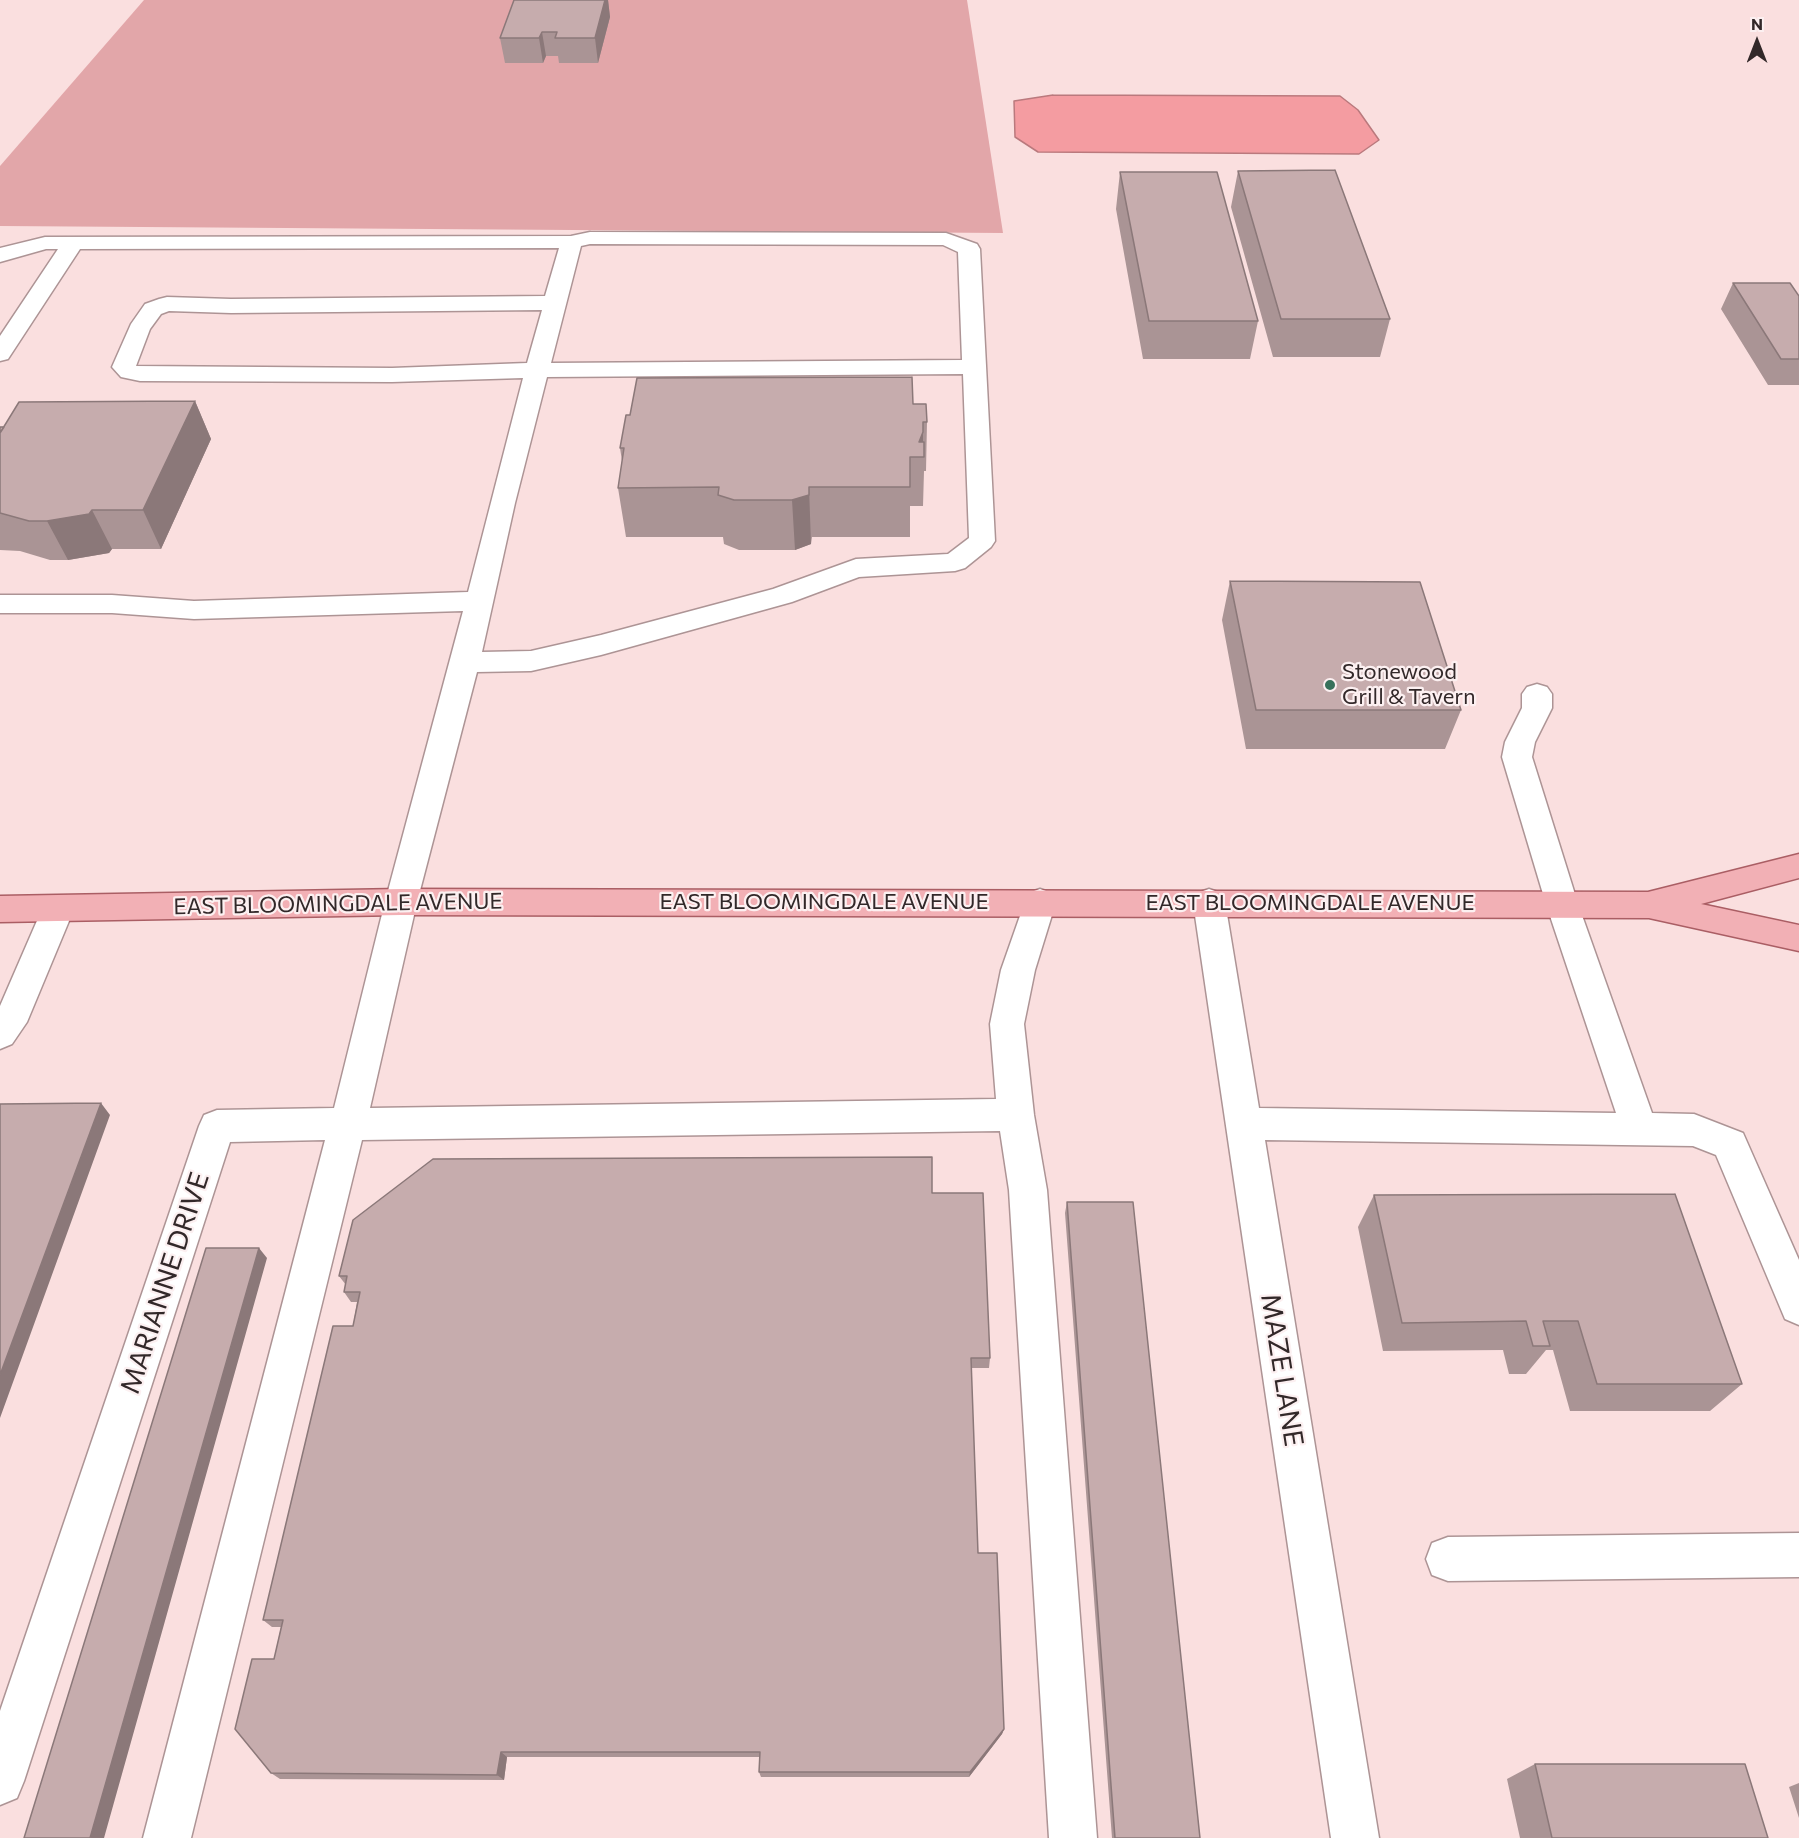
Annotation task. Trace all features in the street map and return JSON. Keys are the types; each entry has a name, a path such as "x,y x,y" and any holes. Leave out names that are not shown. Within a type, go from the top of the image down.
{"main road":[{"name":"EAST BLOOMINGDALE AVENUE","path":"1649,905 1799,866"},
{"name":"EAST BLOOMINGDALE AVENUE","path":"0,909 401,902 1209,902 1649,905 1799,938"}],"street":[{"path":"0,255 45,243 571,242 590,238 946,239 969,249 982,541 955,562 856,568 782,597 601,645 531,661 465,662"},
{"path":"167,1838 348,1125 401,902 465,662 502,503 571,242"},
{"path":"0,354 73,243"},
{"path":"555,303 231,306 166,304 153,309 139,329 124,367 129,372 140,374 392,375 538,370 975,368"},
{"path":"0,604 112,604 194,610 480,602"},
{"path":"1537,694 1537,708 1520,742 1517,757 1562,904 1640,1131"},
{"path":"1040,902 1018,970 1007,1024 1016,1115 1028,1190 1073,1838"},
{"name":"MAZE LANE","path":"1209,902 1355,1838"},
{"path":"0,1034 15,1012 58,909"},
{"path":"348,1125 1016,1115"},
{"name":"MARIANNE DRIVE","path":"0,1781 217,1126 348,1125"},
{"path":"1243,1125 1694,1130 1730,1144 1799,1306"},
{"path":"1448,1559 1799,1555"}],"shaded area":[{"path":"144,0 967,0 1003,233 0,226 0,166"},
{"path":"1053,95 1340,96 1358,110 1379,140 1359,154 1038,152 1015,137 1014,101"}],"building":[{"path":"514,0 605,0 595,38 555,38 557,32 542,32 539,38 500,38"},
{"path":"1335,170 1390,319 1281,319 1238,171"},
{"path":"1120,172 1217,172 1258,321 1149,321"},
{"path":"1733,283 1790,283 1799,296 1799,359 1781,359"},
{"path":"912,377 913,404 926,404 927,422 923,422 923,432 919,442 924,442 924,457 910,457 910,487 809,487 809,495 792,500 734,500 718,495 719,487 618,488 624,448 620,448 626,415 630,415 637,378"},
{"path":"195,401 143,510 92,510 89,514 47,521 29,521 0,513 0,433 19,402"},
{"name":"Stonewood Grill & Tavern","path":"1230,581 1420,582 1461,710 1256,710"},
{"path":"101,1103 0,1375 0,1104"},
{"path":"932,1157 932,1193 983,1193 990,1358 971,1358 978,1553 997,1553 1004,1729 970,1772 759,1772 760,1752 501,1752 497,1775 271,1773 235,1729 252,1659 274,1659 283,1620 263,1620 333,1326 353,1326 360,1292 344,1292 347,1276 339,1276 353,1220 433,1159"},
{"path":"1675,1194 1742,1384 1597,1384 1578,1321 1543,1321 1550,1346 1533,1346 1526,1321 1402,1323 1374,1195"},
{"path":"1067,1202 1133,1202 1200,1838 1115,1838"},
{"path":"206,1248 259,1248 90,1838 24,1838"},
{"path":"1535,1764 1745,1764 1768,1838 1552,1838"}],"place":[{"name":"Stonewood Grill & Tavern","path":"1330,685"}]}
